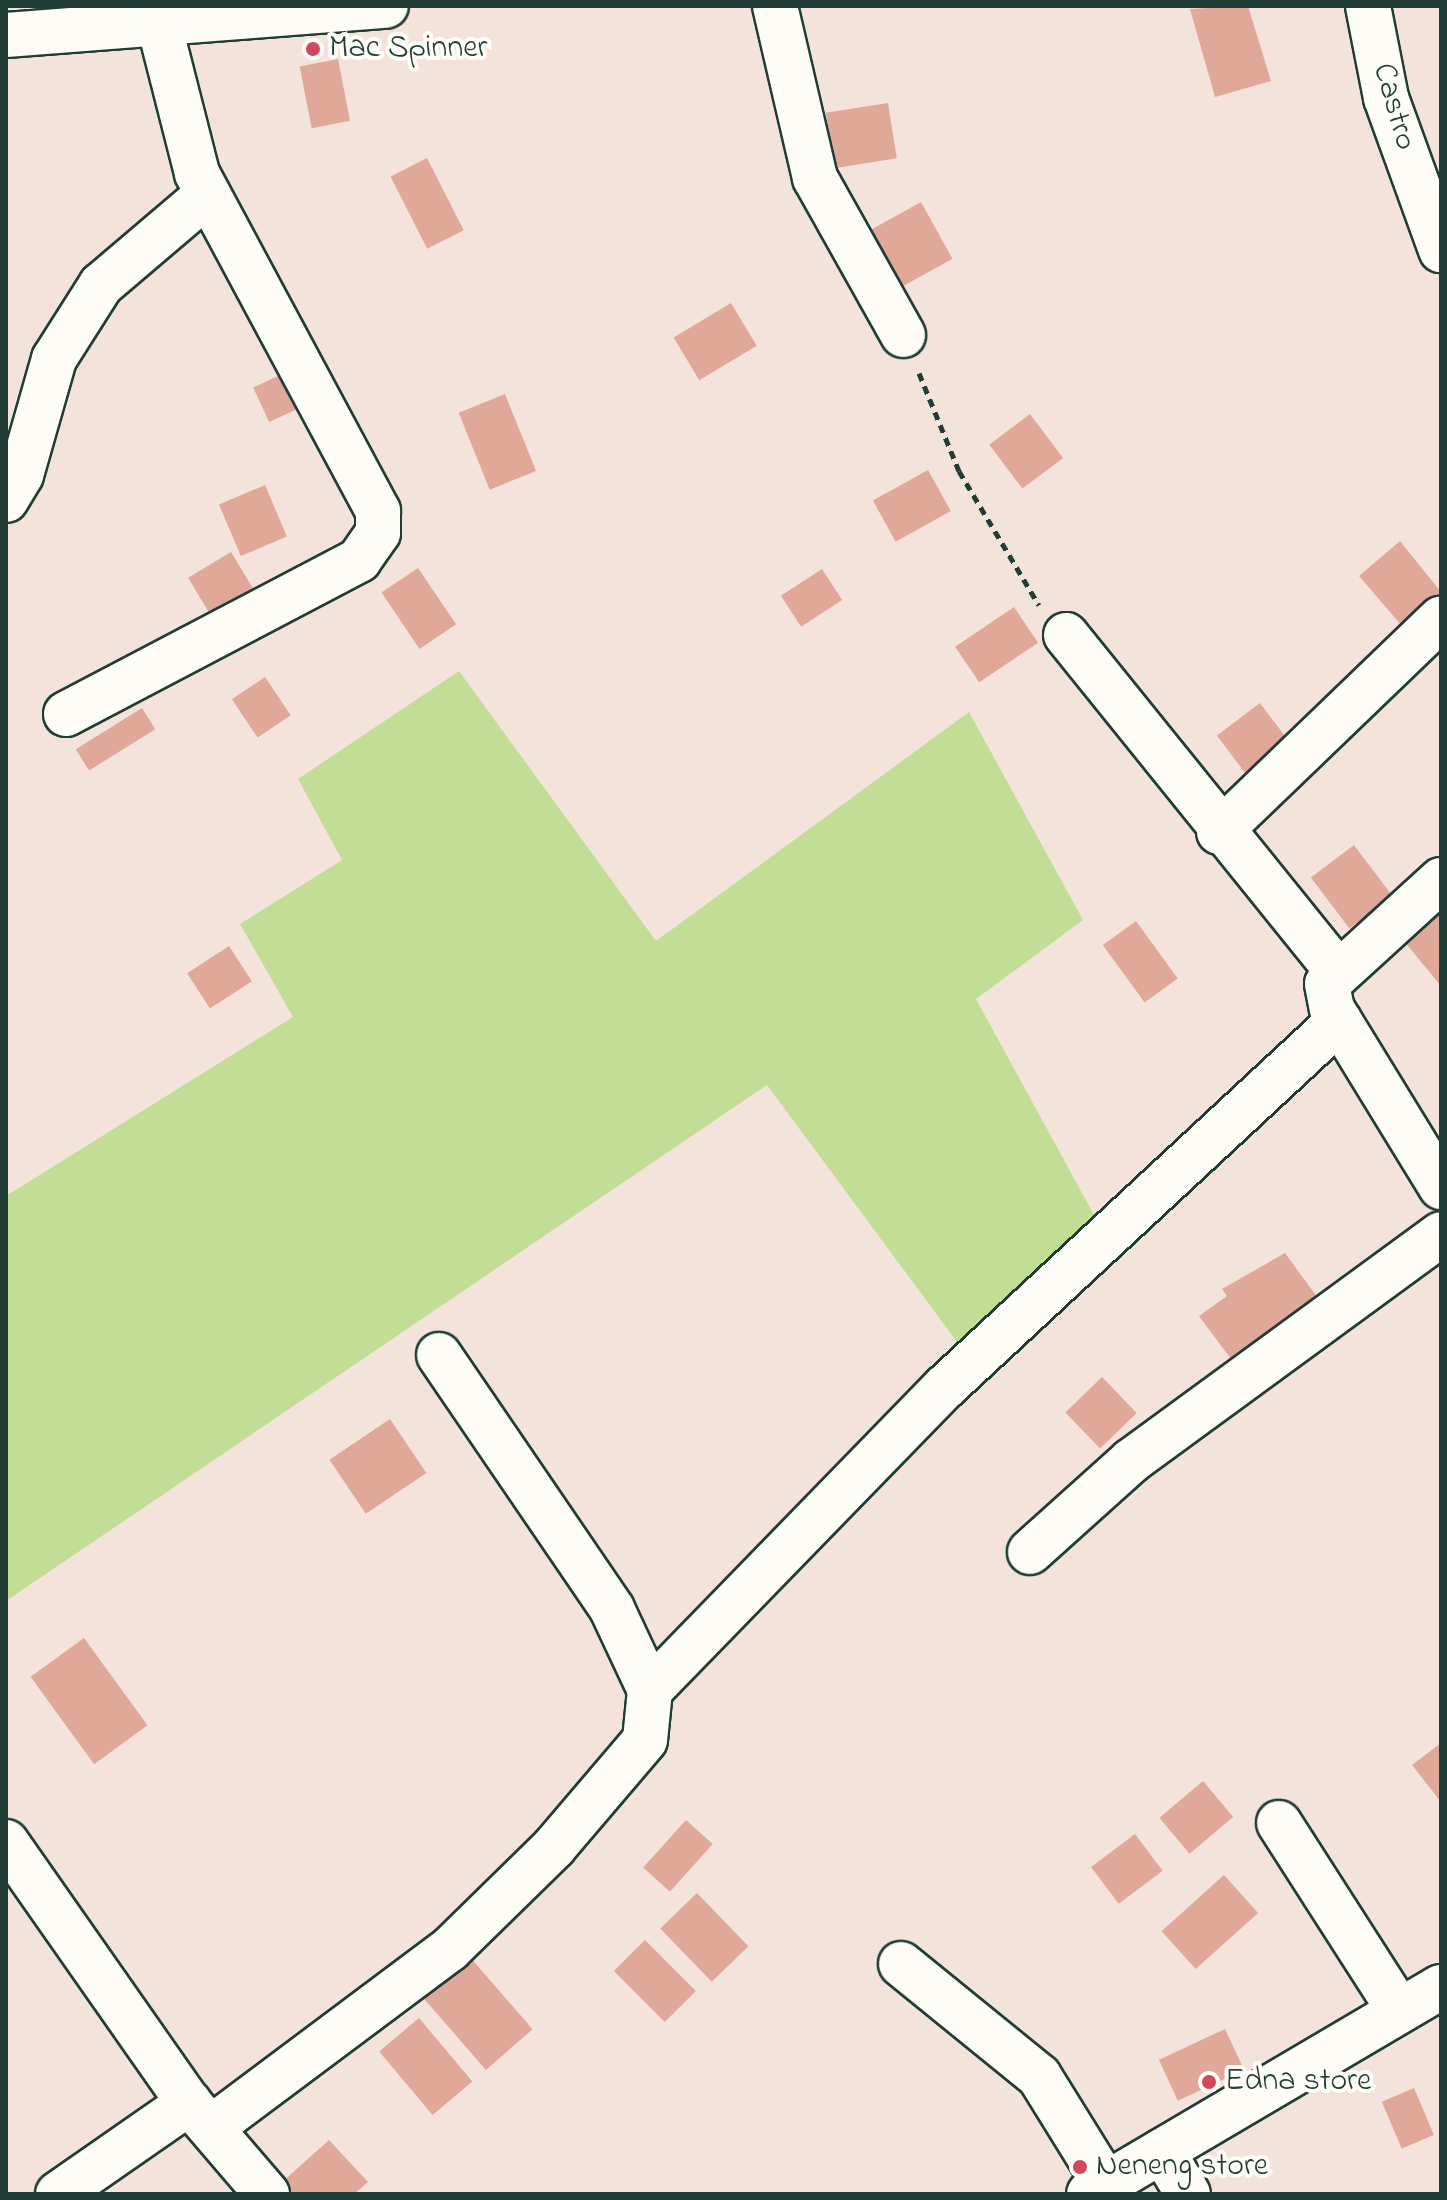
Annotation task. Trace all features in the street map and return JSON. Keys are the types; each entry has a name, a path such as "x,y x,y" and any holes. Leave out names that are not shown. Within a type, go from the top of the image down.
{"street":[{"path":"6,35 386,6"},
{"path":"775,6 815,178 903,335"},
{"name":"Castro","path":"1368,6 1386,98 1441,250"},
{"path":"66,714 359,560 378,533 372,498 208,194 159,24"},
{"path":"6,500 21,475 54,359 101,285 208,194"},
{"path":"1219,832 1441,618"},
{"path":"1066,635 1219,832 1339,973"},
{"path":"1441,880 1327,984 1339,1021 1441,1187"},
{"path":"650,1690 945,1387 1339,1021"},
{"path":"1030,1552 1131,1461 1441,1234"},
{"path":"58,2194 200,2115 450,1949 554,1847 645,1740 650,1690 612,1609 439,1355"},
{"path":"1279,1823 1397,2007"},
{"path":"6,1842 200,2115 267,2194"},
{"path":"901,1964 1039,2076 1098,2189 1397,2007 1441,1987"},
{"path":"1162,2151 1188,2194"}],"path":[{"path":"903,335 959,471 1036,601 1066,635"}],"green space":[{"path":"459,671 656,941 969,712 1083,920 976,999 1105,1235 966,1354 767,1085 6,1601 6,1196 293,1017 240,924 342,860 298,779"}],"building":[{"path":"1248,6 1271,81 1215,97 1190,9"},
{"path":"338,59 350,121 312,128 300,66"},
{"path":"888,103 897,158 835,168 826,113"},
{"path":"427,158 464,230 427,249 390,177"},
{"path":"921,202 953,259 893,292 862,235"},
{"path":"731,303 757,346 699,380 674,338"},
{"path":"293,369 309,403 269,422 253,388"},
{"path":"505,394 536,471 490,490 459,413"},
{"path":"1030,414 1063,458 1022,489 989,445"},
{"path":"928,470 951,511 896,542 873,501"},
{"path":"265,485 287,537 241,556 219,505"},
{"path":"1400,541 1441,592 1441,607 1408,633 1359,576"},
{"path":"231,552 259,599 216,625 188,578"},
{"path":"418,568 456,624 420,649 382,593"},
{"path":"822,569 842,600 801,627 781,596"},
{"path":"1014,607 1038,643 979,682 955,647"},
{"path":"265,677 291,715 258,738 232,699"},
{"path":"1260,703 1292,745 1249,778 1217,735"},
{"path":"142,708 155,729 89,771 76,749"},
{"path":"1354,845 1393,896 1349,929 1311,877"},
{"path":"1441,909 1441,986 1403,940"},
{"path":"1136,921 1178,978 1145,1003 1103,945"},
{"path":"229,946 252,981 210,1008 187,973"},
{"path":"1285,1253 1320,1301 1234,1363 1199,1316 1227,1296 1222,1289"},
{"path":"1102,1377 1137,1413 1100,1448 1065,1412"},
{"path":"390,1419 426,1473 366,1514 329,1460"},
{"path":"84,1638 147,1725 94,1764 31,1677"},
{"path":"1441,1743 1441,1802 1412,1765"},
{"path":"1203,1781 1233,1817 1190,1854 1159,1818"},
{"path":"686,1820 713,1844 670,1892 643,1868"},
{"path":"1135,1834 1163,1871 1119,1904 1091,1867"},
{"path":"1224,1875 1258,1913 1196,1969 1162,1931"},
{"path":"697,1893 748,1946 712,1982 660,1928"},
{"path":"645,1940 696,1991 665,2022 614,1971"},
{"path":"469,1956 533,2029 486,2070 422,1997"},
{"path":"419,2018 472,2082 433,2115 379,2051"},
{"path":"1225,2029 1244,2070 1178,2101 1159,2060"},
{"path":"1414,2088 1434,2135 1402,2149 1382,2102"},
{"path":"329,2140 368,2182 354,2194 292,2194 281,2183"}],"place":[{"name":"Mac Spinner","path":"313,49"},
{"name":"Edna store","path":"1209,2082"},
{"name":"Neneng store","path":"1080,2167"}]}
